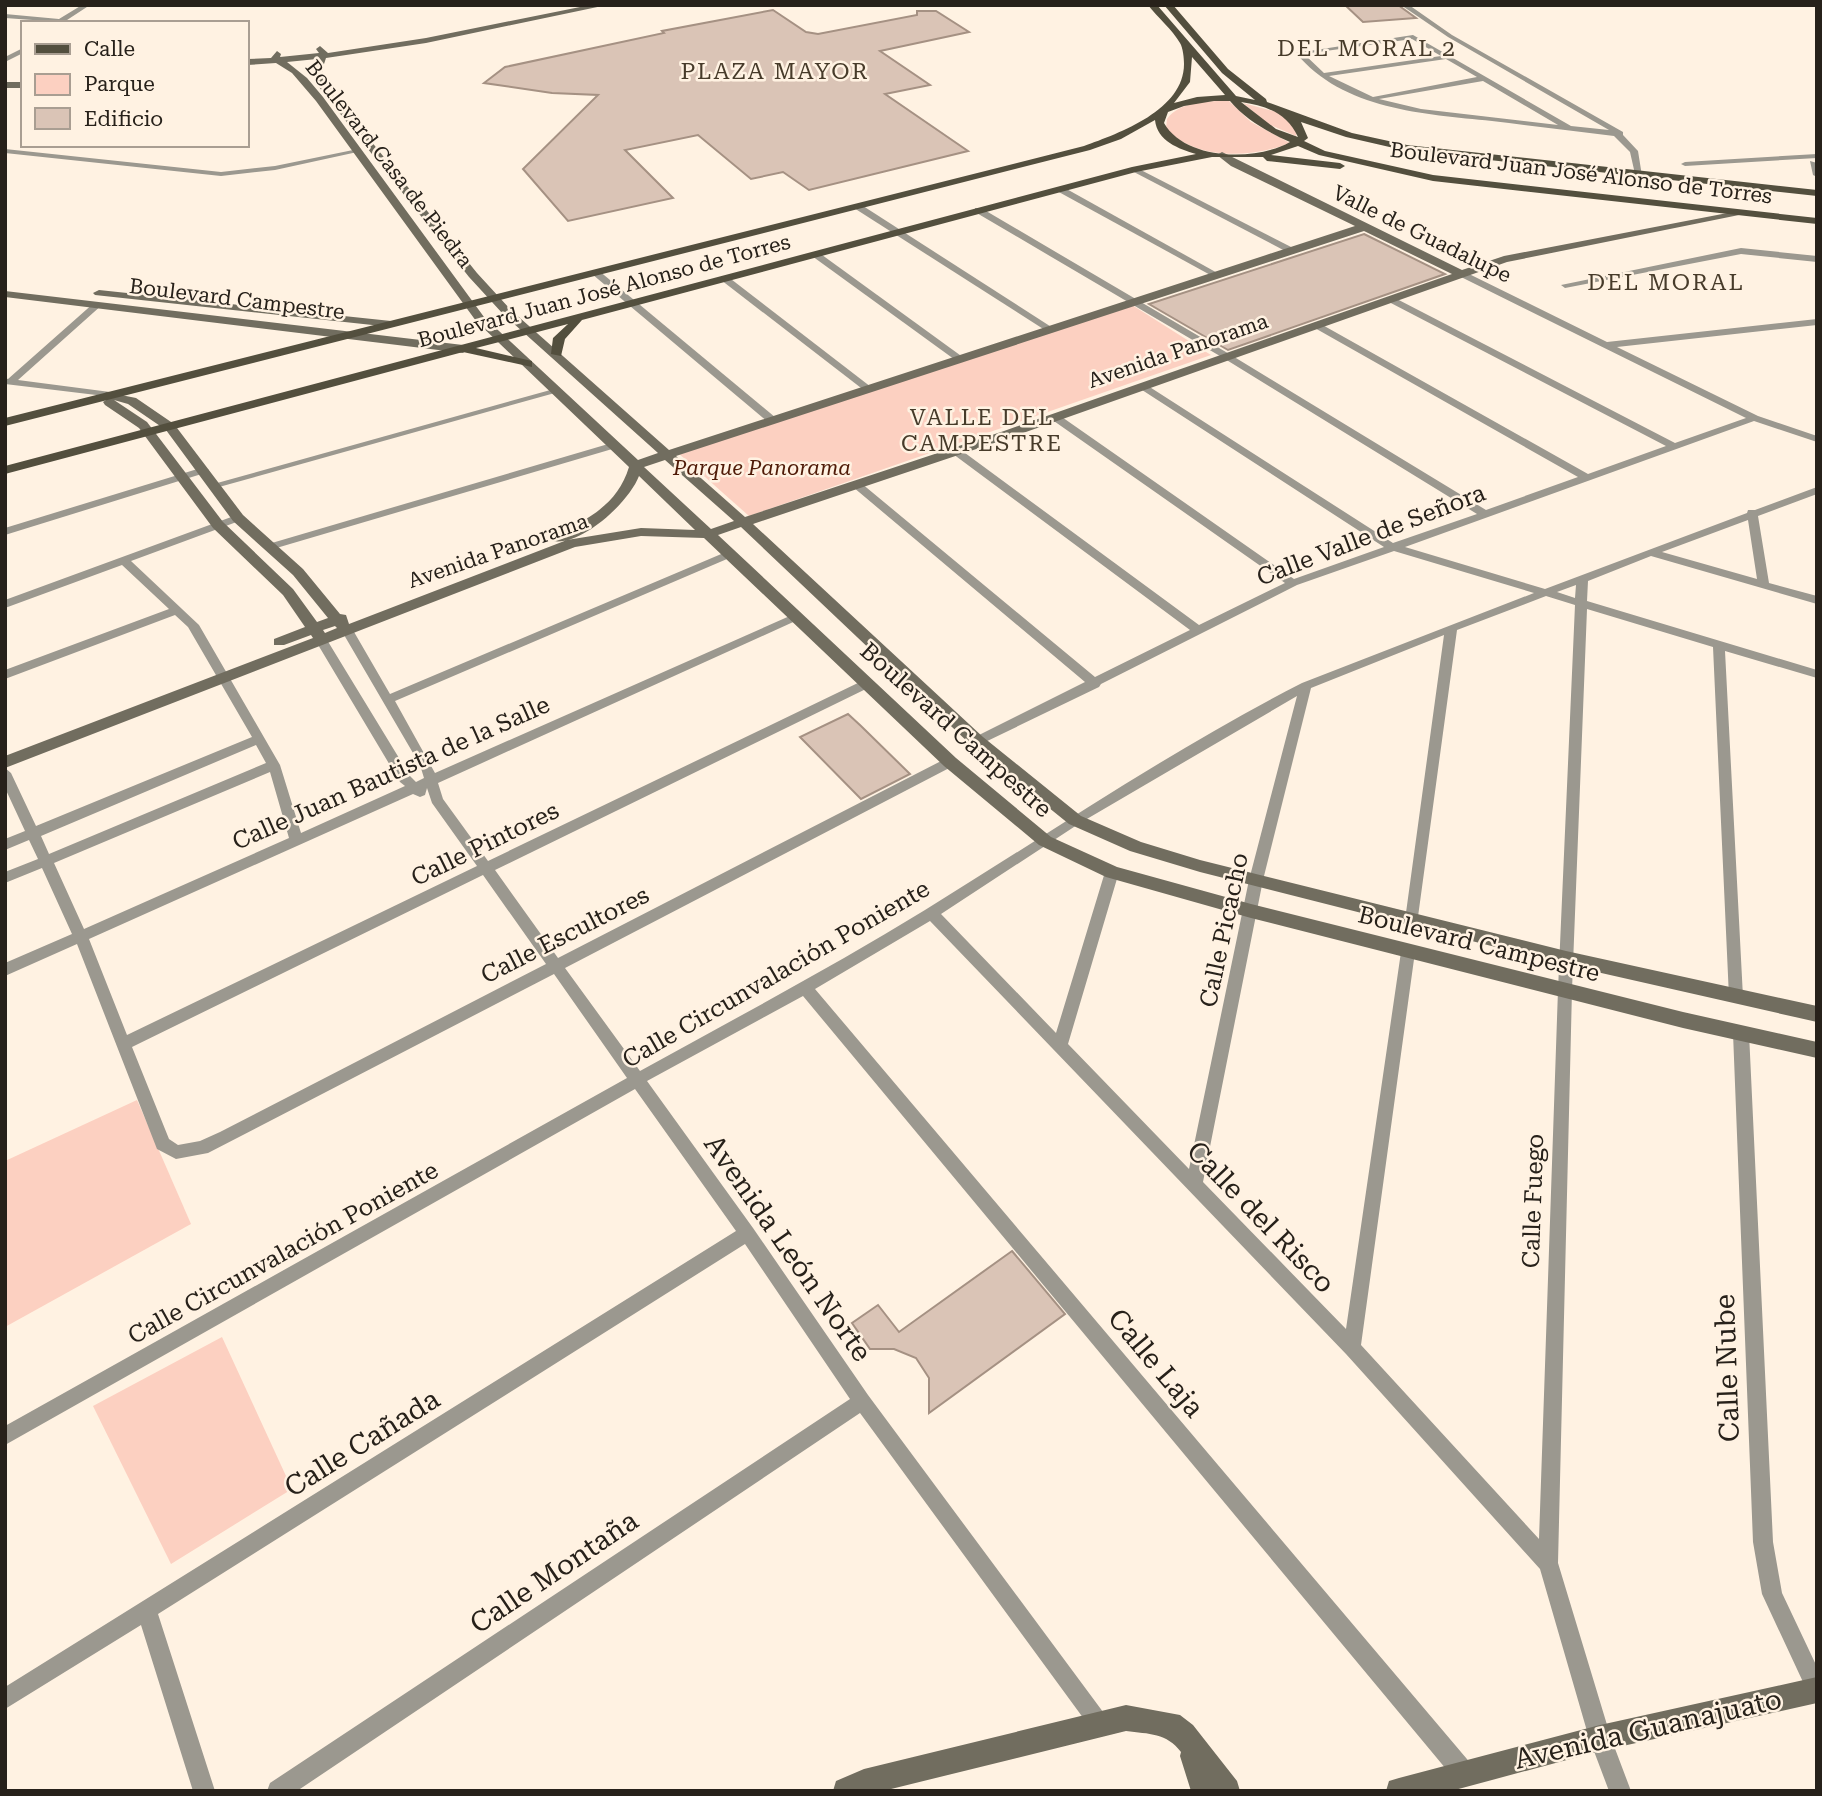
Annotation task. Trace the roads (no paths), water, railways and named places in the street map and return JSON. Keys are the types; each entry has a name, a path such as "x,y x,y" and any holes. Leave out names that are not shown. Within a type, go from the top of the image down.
{"main road":[{"name":"Boulevard Juan José Alonso de Torres","path":"1152,5 1232,99 1257,121 1298,143 1351,162 1433,178 1817,221"},
{"path":"1168,5 1225,71 1274,108"},
{"path":"1186,45 1189,60 1186,83 1159,122 1166,137 1191,149 1218,155 1250,156 1433,178"},
{"path":"1164,112 1199,100 1232,99 1274,108"},
{"name":"Boulevard Juan José Alonso de Torres","path":"1274,108 1289,116 1357,137 1407,148 1817,194"},
{"name":"Boulevard Juan José Alonso de Torres","path":"5,422 101,395 347,336 1087,148 1118,137 1164,112"},
{"path":"1250,156 1273,154 1303,138 1302,129 1289,116"},
{"name":"Boulevard Juan José Alonso de Torres","path":"5,470 166,423 463,349 1135,169 1218,155"},
{"path":"562,358 559,338 564,330 592,313"},
{"path":"463,349 532,367"}],"street":[{"path":"60,21 87,5"},
{"path":"72,21 99,5"},
{"path":"248,62 346,49 574,5"},
{"path":"318,70 358,51 603,5"},
{"path":"1404,5 1422,19 1620,134 1634,152 1639,174"},
{"path":"5,16 49,21"},
{"path":"1569,128 1411,36 1300,52 1325,75 1371,98 1421,111 1620,134"},
{"path":"5,52 21,43"},
{"path":"346,49 358,51"},
{"path":"5,60 21,51"},
{"name":"Boulevard Casa de Piedra","path":"321,53 318,70 322,85 495,298"},
{"path":"248,57 279,57"},
{"name":"Boulevard Casa de Piedra","path":"279,57 299,74 394,198 470,304"},
{"path":"1325,75 1448,57"},
{"path":"1371,98 1485,78"},
{"path":"5,150 221,174 265,170 358,151"},
{"name":"Valle de Guadalupe","path":"1218,155 1754,418 1817,439"},
{"path":"1693,170 1682,162 1813,160 1817,176"},
{"path":"1135,169 1292,251"},
{"path":"1817,187 1817,194"},
{"path":"1060,189 1217,275"},
{"path":"394,198 409,195"},
{"path":"857,206 1051,330"},
{"path":"978,210 1228,357 1485,514"},
{"name":"Avenida Panorama","path":"5,749 317,633 572,543 641,532 708,534 957,452 1519,255 1739,212"},
{"path":"636,466 1364,227"},
{"path":"1566,285 1741,251 1817,259"},
{"path":"815,254 961,360"},
{"path":"595,272 772,420"},
{"path":"724,278 868,389"},
{"name":"Boulevard Campestre","path":"5,282 391,324"},
{"name":"Boulevard Campestre","path":"5,293 463,349"},
{"name":"Boulevard Campestre","path":"495,298 528,331 562,358 789,563 977,741 1075,820 1136,847 1256,880 1566,958 1817,1014"},
{"path":"1390,299 1675,447"},
{"path":"7,382 98,304"},
{"name":"Boulevard Campestre","path":"470,304 480,319 866,684 950,762 1045,841 1112,872 1251,911 1408,952 1817,1050"},
{"path":"1606,345 1817,322"},
{"path":"1316,325 1587,478"},
{"path":"532,367 562,358"},
{"path":"7,382 101,395 146,429 218,525 272,574 317,633 414,789"},
{"path":"1142,386 1390,546 1817,674"},
{"path":"215,485 557,391"},
{"name":"Avenida León Norte","path":"101,395 132,401 166,423 238,518 298,572 342,624 389,699 433,781 437,800 747,1233 862,1401 1099,1723"},
{"path":"1055,417 1293,583"},
{"name":"Calle Valle de Señora","path":"977,741 1293,583 1390,546 1754,418"},
{"path":"269,547 615,445"},
{"path":"957,452 1198,630"},
{"name":"Avenida Panorama","path":"342,624 590,524 625,495 636,466"},
{"path":"5,532 204,470"},
{"path":"857,485 1095,684"},
{"name":"Calle Circunvalación Poniente","path":"5,1436 638,1079 805,988 930,913 1179,756 1306,686 1752,512 1817,490"},
{"path":"1752,512 1764,586"},
{"path":"5,604 125,562 238,518"},
{"path":"1652,552 1817,600"},
{"path":"389,699 730,554"},
{"path":"125,562 193,625 274,765 296,839"},
{"path":"1582,578 1582,602"},
{"name":"Calle Fuego","path":"1582,602 1566,958 1548,1563 1600,1738 1620,1791"},
{"path":"5,675 177,610"},
{"name":"Calle Juan Bautista de la Salle","path":"5,970 796,618"},
{"path":"1412,920 1451,628"},
{"path":"1719,644 1736,997"},
{"name":"Avenida Panorama","path":"5,762 220,671"},
{"name":"Calle Pintores","path":"124,1044 866,684"},
{"name":"Calle Picacho","path":"1194,1185 1256,880 1306,686"},
{"path":"5,845 260,739"},
{"name":"Calle Escultores","path":"124,1044 163,1144 176,1152 202,1148 950,762"},
{"path":"5,878 274,765"},
{"path":"5,772 81,937 124,1044"},
{"name":"Avenida León Norte","path":"414,789 437,800"},
{"path":"1060,1046 1112,872"},
{"name":"Calle del Risco","path":"930,913 1352,1348 1548,1563"},
{"path":"1352,1348 1408,952"},
{"name":"Calle Laja","path":"805,988 1464,1773"},
{"name":"Calle Nube","path":"1741,1033 1763,1542 1772,1594 1817,1690"},
{"name":"Calle Cañada","path":"5,1699 747,1233"},
{"name":"Calle Montaña","path":"278,1791 862,1401"},
{"path":"147,1612 204,1791"},
{"name":"Avenida Guanajuato","path":"1399,1791 1600,1738 1817,1690"},
{"path":"846,1791 864,1782 1126,1718 1171,1724 1184,1734 1205,1791"},
{"path":"1190,1746 1227,1791"}],"district":[{"name":"DEL MORAL 2","path":"1367,48"},
{"name":"PLAZA MAYOR","path":"775,71"},
{"name":"DEL MORAL","path":"1666,282"},
{"name":"VALLE DEL CAMPESTRE","path":"982,430"}],"park label":[{"name":"Parque Panorama","path":"762,468"}]}
